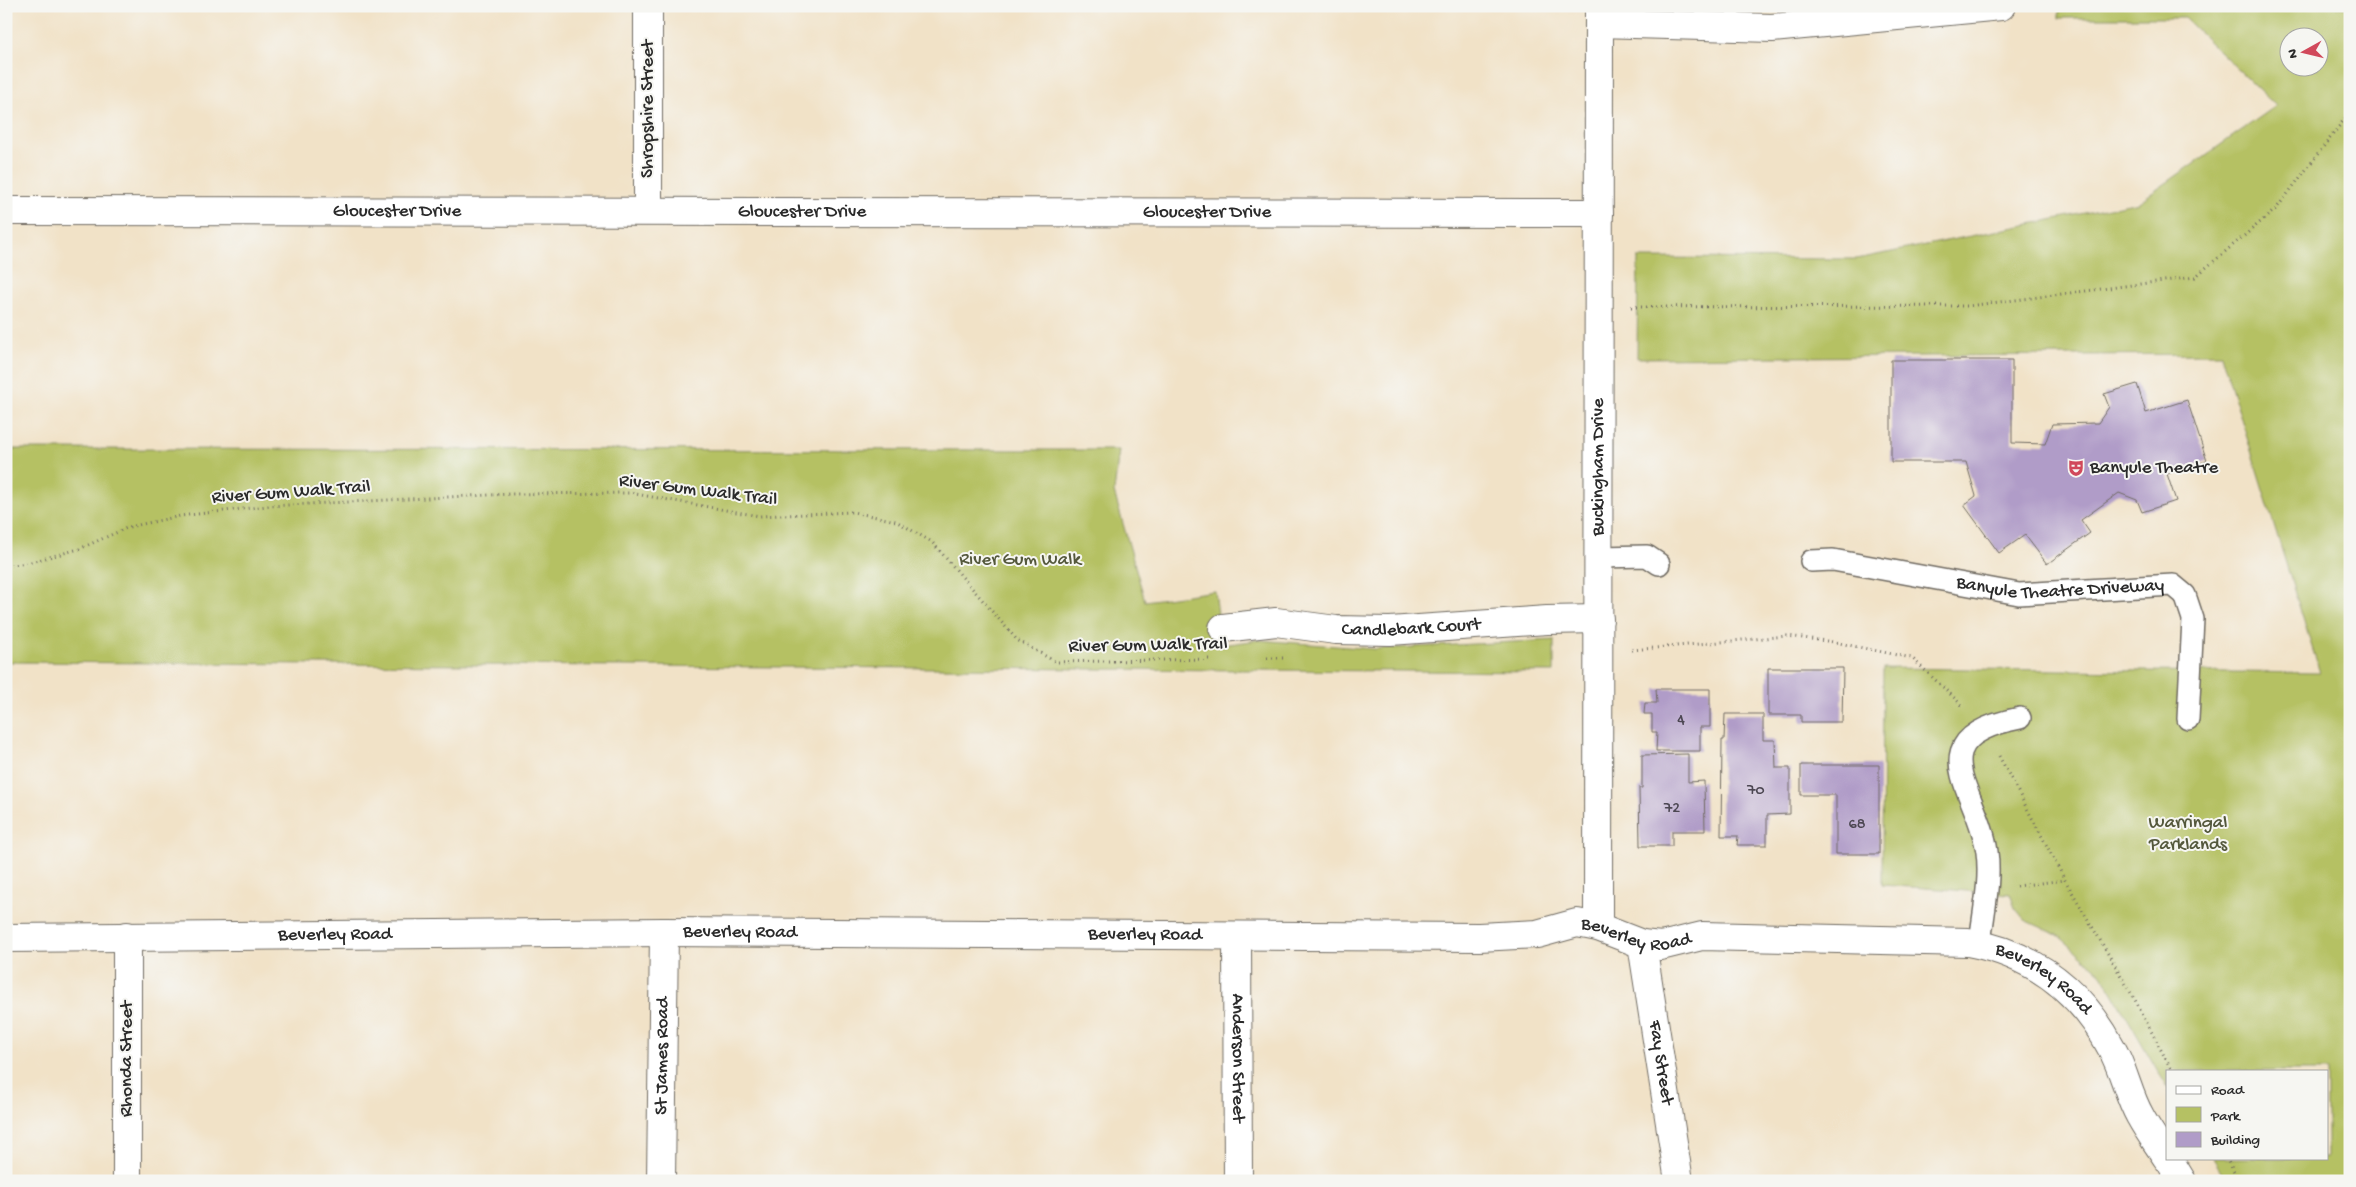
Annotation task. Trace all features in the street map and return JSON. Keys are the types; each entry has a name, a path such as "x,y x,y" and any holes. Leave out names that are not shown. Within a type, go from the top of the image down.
{"street":[{"name":"Shropshire Street","path":"648,6 648,212"},
{"path":"1599,14 1772,28 2001,6"},
{"name":"Buckingham Drive","path":"1598,927 1599,14"},
{"name":"Gloucester Drive","path":"6,211 1599,213"},
{"name":"Candlebark Court","path":"1223,628 1276,622 1336,630 1371,631 1547,620 1599,619"},
{"name":"Beverley Road","path":"6,938 664,932 1479,937 1537,934 1577,923 1598,927 1642,944 1661,946 1702,936 1956,941 1980,944 2013,954 2033,964 2062,984 2079,1001 2113,1050 2139,1115 2166,1156"},
{"name":"St James Road","path":"661,1181 664,932"},
{"name":"Rhonda Street","path":"127,936 127,1181"},
{"name":"Anderson Street","path":"1237,936 1238,1181"},
{"name":"Fay Street","path":"1642,944 1679,1181"},
{"name":"Beverley Road","path":"2168,1160 2182,1181"}],"lane":[{"path":"1599,557 1647,556 1659,564"},
{"name":"Banyule Theatre Driveway","path":"1811,561 1833,560 2019,594 2173,585 2184,595 2193,619 2188,718"},
{"path":"1980,944 1988,874 1987,852 1982,829 1962,778 1960,755 1968,740 1984,727 2020,718"}],"path":[{"path":"1631,307 1968,306 2195,277 2276,209 2350,112"},
{"name":"River Gum Walk Trail","path":"6,566 27,563 79,549 129,527 180,516 278,505 510,494 630,493 759,516 853,512 896,521 932,542 1017,640 1056,662 1214,659"},
{"path":"1263,658 1293,658"},
{"path":"2006,887 2065,880"},
{"path":"2227,1160 2239,1181"}],"green space":[{"name":"Warringal Parklands","path":"2059,6 2350,6 2350,1181 2227,1181 2214,1160 2328,1160 2328,1070 2166,1070 2166,1085 2102,974 2058,935 2025,920 2015,908 2010,894 1882,885 1883,668 2320,673 2221,354 1637,358 1638,258 1857,259 2139,202 2276,106 2185,18 2059,18"},
{"name":"River Gum Walk","path":"6,449 1119,450 1114,492 1145,601 1215,591 1222,645 1258,640 1374,649 1554,640 1554,672 6,662"}],"building":[{"name":"Banyule Theatre","path":"1891,360 2012,360 2012,443 2045,444 2052,424 2098,423 2109,407 2104,394 2137,384 2146,413 2187,400 2207,461 2167,474 2176,501 2142,512 2137,500 2119,493 2081,520 2090,533 2047,564 2025,535 1999,553 1964,505 1976,496 1966,462 1891,462"},
{"path":"1768,668 1843,668 1842,722 1801,722 1801,715 1768,715"},
{"path":"1656,689 1710,689 1710,727 1700,727 1700,751 1656,751 1657,732 1652,732 1652,714 1644,714 1645,703 1657,703"},
{"path":"1725,714 1763,714 1763,740 1775,740 1776,768 1790,768 1790,814 1767,815 1767,845 1737,845 1738,836 1721,836 1722,740 1724,740"},
{"path":"1688,754 1688,782 1704,781 1705,831 1672,831 1672,846 1640,846 1639,788 1642,788 1642,755"},
{"path":"1801,765 1879,765 1879,854 1836,854 1836,795 1801,795"}],"place":[{"name":"Banyule Theatre","path":"2076,468"}]}
